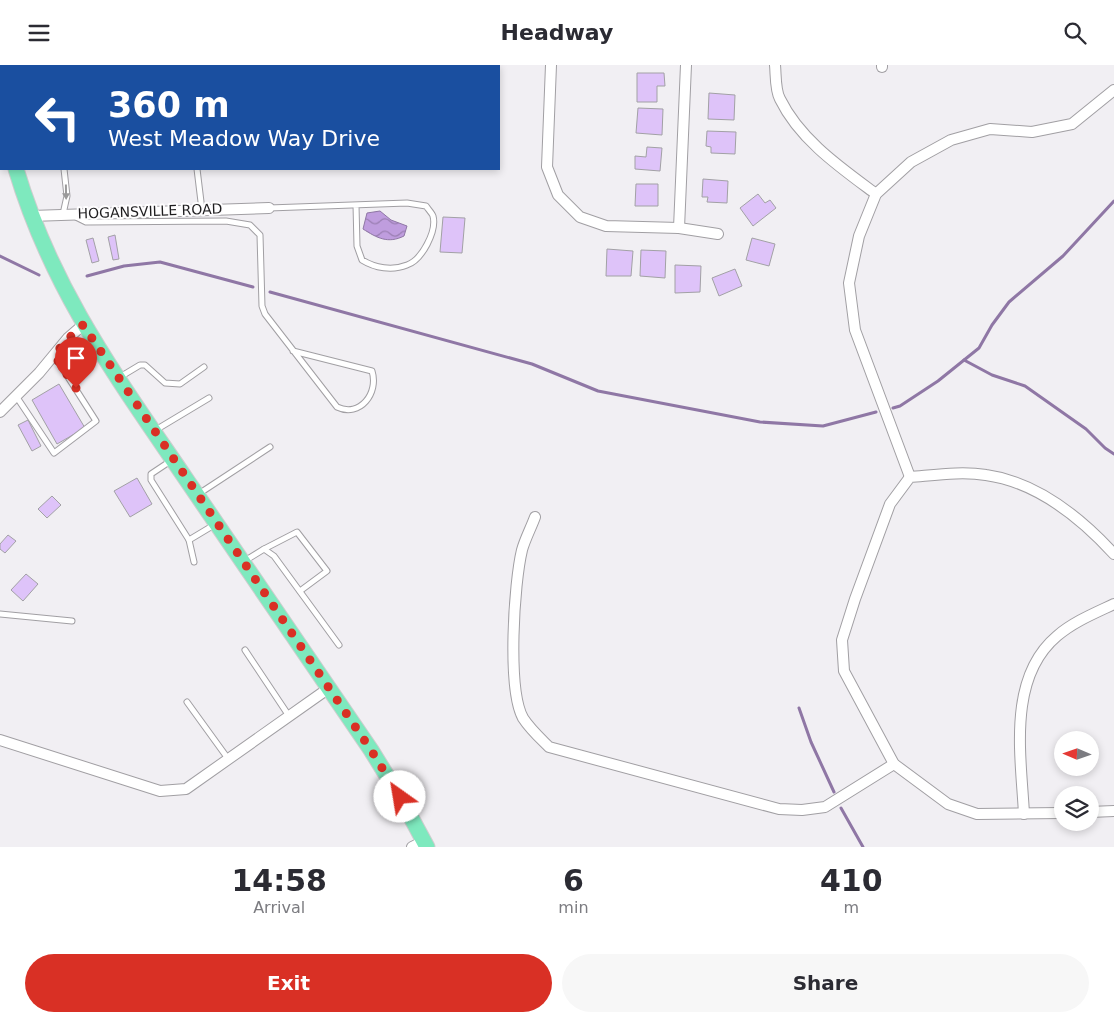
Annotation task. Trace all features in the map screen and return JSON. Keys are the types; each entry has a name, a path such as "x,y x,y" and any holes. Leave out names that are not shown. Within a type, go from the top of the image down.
{"main road":[{"path":"16,170 31,216 55,271 83,325 153,431 329,688 400,797 421,845"}],"street":[{"path":"551,65 546,167 558,195 580,217 606,226 679,228 718,234"},
{"path":"679,228 686,65"},
{"path":"775,65 779,98 801,130 833,162 876,194"},
{"path":"910,477 855,330 849,283 859,236 876,194 910,162 951,140 990,129 1032,132 1072,124 1114,90"},
{"name":"HOGANSVILLE ROAD","path":"31,216 269,208"},
{"path":"0,412 83,325"},
{"path":"1054,813 977,814 948,804 894,764 844,671 842,640 890,504 910,477 942,474 986,475 1026,486 1068,510 1114,554"},
{"path":"535,517 522,549 516,596 514,674 517,700 523,718 549,747 779,809 802,810 825,807 894,764"},
{"path":"1024,814 1020,745 1024,691 1030,671 1040,655 1057,635 1114,604"},
{"path":"0,740 160,791 186,789 230,761 329,688"},
{"path":"1099,812 1114,811"}],"lane":[{"path":"64,170 67,214 86,222 219,221 250,225 260,235 262,307 265,314 293,351 337,407 346,411 358,409 370,397 375,380 372,371 293,351"},
{"path":"197,170 202,210"},
{"path":"269,208 407,203 426,206 433,216 432,233 417,260 407,265 386,268 372,266 362,260 358,246 356,205"},
{"path":"16,396 54,453 96,421 54,355"},
{"path":"118,379 140,365 145,365 165,383 180,384 204,367"},
{"path":"153,431 209,398"},
{"path":"197,495 270,447"},
{"path":"172,459 150,477 189,541 194,562"},
{"path":"189,541 216,523"},
{"path":"243,562 297,532 327,571 300,591"},
{"path":"264,549 274,556 339,645"},
{"path":"0,614 72,621"},
{"path":"245,650 290,717"},
{"path":"187,702 230,761"}],"water":[{"path":"380,211 391,220 407,226 404,236 388,240 363,229 367,213"}],"building":[{"path":"637,73 664,73 665,86 657,86 657,102 637,102"},
{"path":"709,93 735,95 734,120 708,119"},
{"path":"638,108 663,109 662,135 636,133"},
{"path":"707,131 736,132 735,154 711,153 711,147 706,146"},
{"path":"647,147 662,148 660,171 635,169 635,156 646,157"},
{"path":"703,179 728,181 727,203 707,202 708,197 702,197"},
{"path":"636,184 658,184 658,206 635,206"},
{"path":"758,194 765,203 770,200 776,208 753,226 740,208"},
{"path":"443,217 465,218 462,253 440,252"},
{"path":"115,235 119,259 113,260 108,237"},
{"path":"93,238 99,261 92,263 86,240"},
{"path":"752,238 775,244 769,266 746,260"},
{"path":"607,249 633,251 631,276 606,276"},
{"path":"641,250 666,251 665,278 640,276"},
{"path":"675,265 701,266 700,292 675,293"},
{"path":"735,269 742,286 719,296 712,278"},
{"path":"59,384 85,428 57,444 32,400"},
{"path":"28,420 41,446 32,451 18,425"},
{"path":"137,478 152,504 130,517 114,491"},
{"path":"52,496 61,505 47,518 38,509"},
{"path":"8,535 16,541 5,553 0,549 0,544"},
{"path":"26,574 38,584 23,601 11,590"}],"waterway":[{"path":"893,408 900,406 938,381 979,348 992,325 1009,302 1063,256 1114,201"},
{"path":"0,256 39,275"},
{"path":"87,276 124,266 160,262 253,287"},
{"path":"270,292 532,364 598,391 760,422 823,426 876,412"},
{"path":"964,360 992,375 1025,386 1086,429 1105,448 1114,454"},
{"path":"799,708 811,742 834,792"},
{"path":"841,808 863,847"}],"route":[{"path":"76,388 54,355 83,325 100,353 371,750 400,797"}]}
